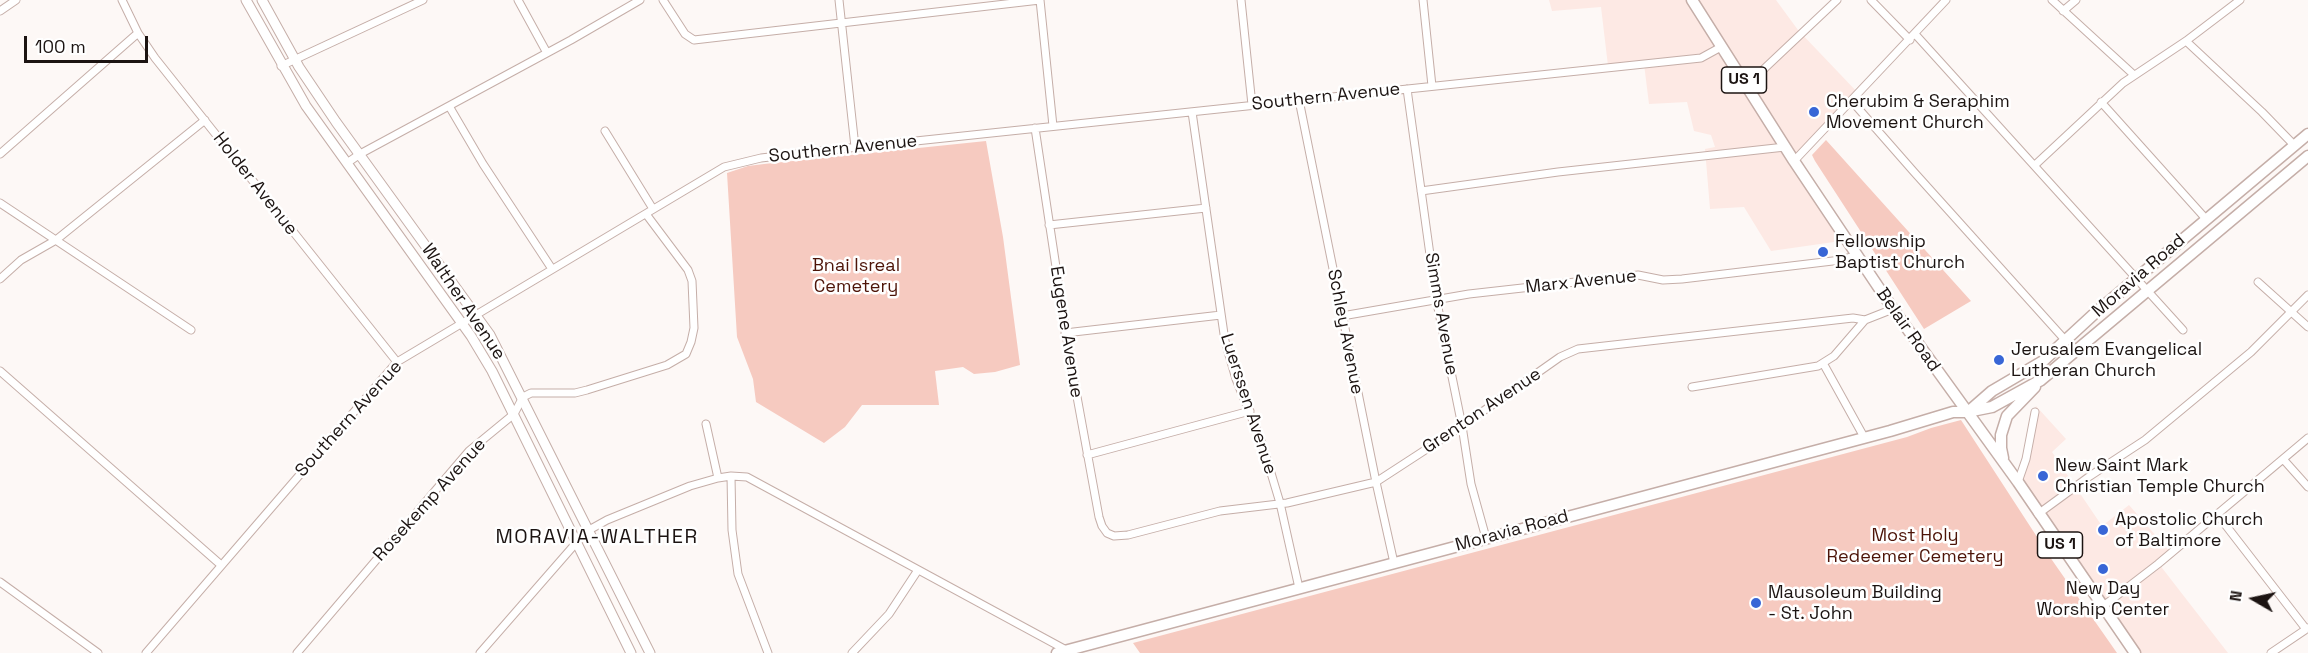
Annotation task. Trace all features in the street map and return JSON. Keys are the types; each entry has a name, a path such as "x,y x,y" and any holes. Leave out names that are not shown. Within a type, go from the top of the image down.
{"main road":[{"name":"Walther Avenue","path":"246,0 281,66 306,106 492,370 631,653"},
{"name":"Walther Avenue","path":"262,0 295,58 336,122 490,335 650,653"},
{"name":"Belair Road","path":"1692,0 1721,47 1748,84 1794,161 1893,309 2018,482 2135,653"},
{"name":"Moravia Road","path":"1967,412 1992,391 2043,361 2094,314 2308,134"},
{"name":"Moravia Road","path":"1065,652 1953,412 1992,407 2041,380 2308,156"},
{"path":"2005,464 2001,448 2003,426 2007,416 2041,380"},
{"path":"576,543 589,530"}],"street":[{"path":"0,11 16,0"},
{"name":"Holder Avenue","path":"122,0 138,33 397,362"},
{"path":"281,66 423,0"},
{"path":"518,0 547,53"},
{"path":"347,163 640,0"},
{"path":"663,0 685,34 694,40 1040,0 1053,126"},
{"path":"839,0 855,147"},
{"path":"1242,0 1252,105"},
{"path":"1423,0 1432,86"},
{"path":"1748,84 1837,0"},
{"path":"1871,0 1912,37 2035,165 2183,330"},
{"path":"1794,161 1946,0"},
{"path":"2052,0 2134,75"},
{"path":"2063,11 2076,0"},
{"path":"2035,165 2101,102 2134,75 2186,41 2240,0"},
{"path":"0,154 138,33"},
{"path":"2186,41 2262,111 2294,146"},
{"name":"Southern Avenue","path":"146,653 397,362 717,170 735,163 855,147 1701,58 1721,47"},
{"name":"Simms Avenue","path":"1407,89 1436,298 1462,426 1471,484 1486,538"},
{"name":"Schley Avenue","path":"1299,100 1394,563"},
{"path":"1853,100 1914,172 2066,341"},
{"path":"2101,102 2206,219"},
{"path":"449,106 483,164 552,269"},
{"name":"Luerssen Avenue","path":"1192,112 1221,315 1230,359 1250,411 1280,503 1299,588"},
{"path":"0,279 21,260 56,240 205,120"},
{"name":"Eugene Avenue","path":"1035,128 1065,333 1099,517 1107,533"},
{"path":"605,131 653,209"},
{"path":"1421,191 1558,172 1785,147"},
{"path":"0,203 191,330"},
{"path":"1049,225 1206,208"},
{"path":"523,397 531,393 575,393 587,390 667,365 686,354 692,342 694,328 692,281 688,270 646,214"},
{"name":"Marx Avenue","path":"1342,316 1436,298 1630,276 1646,276 1663,280 1682,279 1841,260 1857,255"},
{"path":"2258,282 2308,327"},
{"path":"2038,514 2090,476 2140,444 2251,352 2308,295"},
{"path":"1692,387 1807,369 1823,363 1834,356 1865,320 1893,309"},
{"path":"1065,333 1221,315"},
{"name":"Grenton Avenue","path":"1107,533 1121,537 1128,536 1200,515 1299,501 1376,482 1462,426 1560,357 1578,349 1853,318 1865,320"},
{"path":"1823,363 1864,437"},
{"path":"0,371 221,565"},
{"name":"Rosekemp Avenue","path":"297,653 469,451 514,414 523,397"},
{"path":"1088,455 1250,411"},
{"path":"2018,482 2026,459 2035,412"},
{"path":"706,424 718,478"},
{"path":"2102,607 2308,438"},
{"path":"2283,459 2308,487"},
{"path":"589,530 622,513 690,486 731,476 755,480 1065,652"},
{"path":"731,476 733,541 738,574 768,653"},
{"path":"2217,514 2307,628 2271,653"},
{"path":"484,651 576,543"},
{"path":"852,653 889,615 918,570"},
{"path":"0,582 98,653"}],"shaded area":[{"path":"1549,0 1776,0 1798,30 1859,94 1794,161 1844,235 1834,242 1771,251 1744,207 1710,209 1705,149 1715,147 1711,135 1694,131 1687,102 1649,104 1644,64 1608,66 1601,7 1552,11"},
{"path":"2036,406 2066,439 2052,452 2102,526 2129,505 2171,553 2159,564 2228,653 2135,653 2019,480"}],"green space":[{"path":"1826,140 1971,301 1924,329 1815,161 1812,155"},
{"name":"Bnai Isreal Cemetery","path":"986,141 1003,237 1020,365 995,372 974,374 963,367 935,371 939,405 862,405 845,427 824,443 756,402 753,379 737,337 727,173 748,166 764,164"},
{"name":"Most Holy Redeemer Cemetery","path":"1961,420 2052,560 2117,653 1140,653 1133,643 1907,437"}],"place":[{"name":"Cherubim & Seraphim Movement Church","path":"1814,112"},
{"name":"Fellowship Baptist Church","path":"1823,252"},
{"name":"Jerusalem Evangelical Lutheran Church","path":"1999,360"},
{"name":"New Saint Mark Christian Temple Church","path":"2043,476"},
{"name":"Apostolic Church of Baltimore","path":"2103,530"},
{"name":"New Day Worship Center","path":"2103,569"},
{"name":"Mausoleum Building - St. John","path":"1756,603"}],"district":[{"name":"MORAVIA-WALTHER","path":"597,538"}]}
